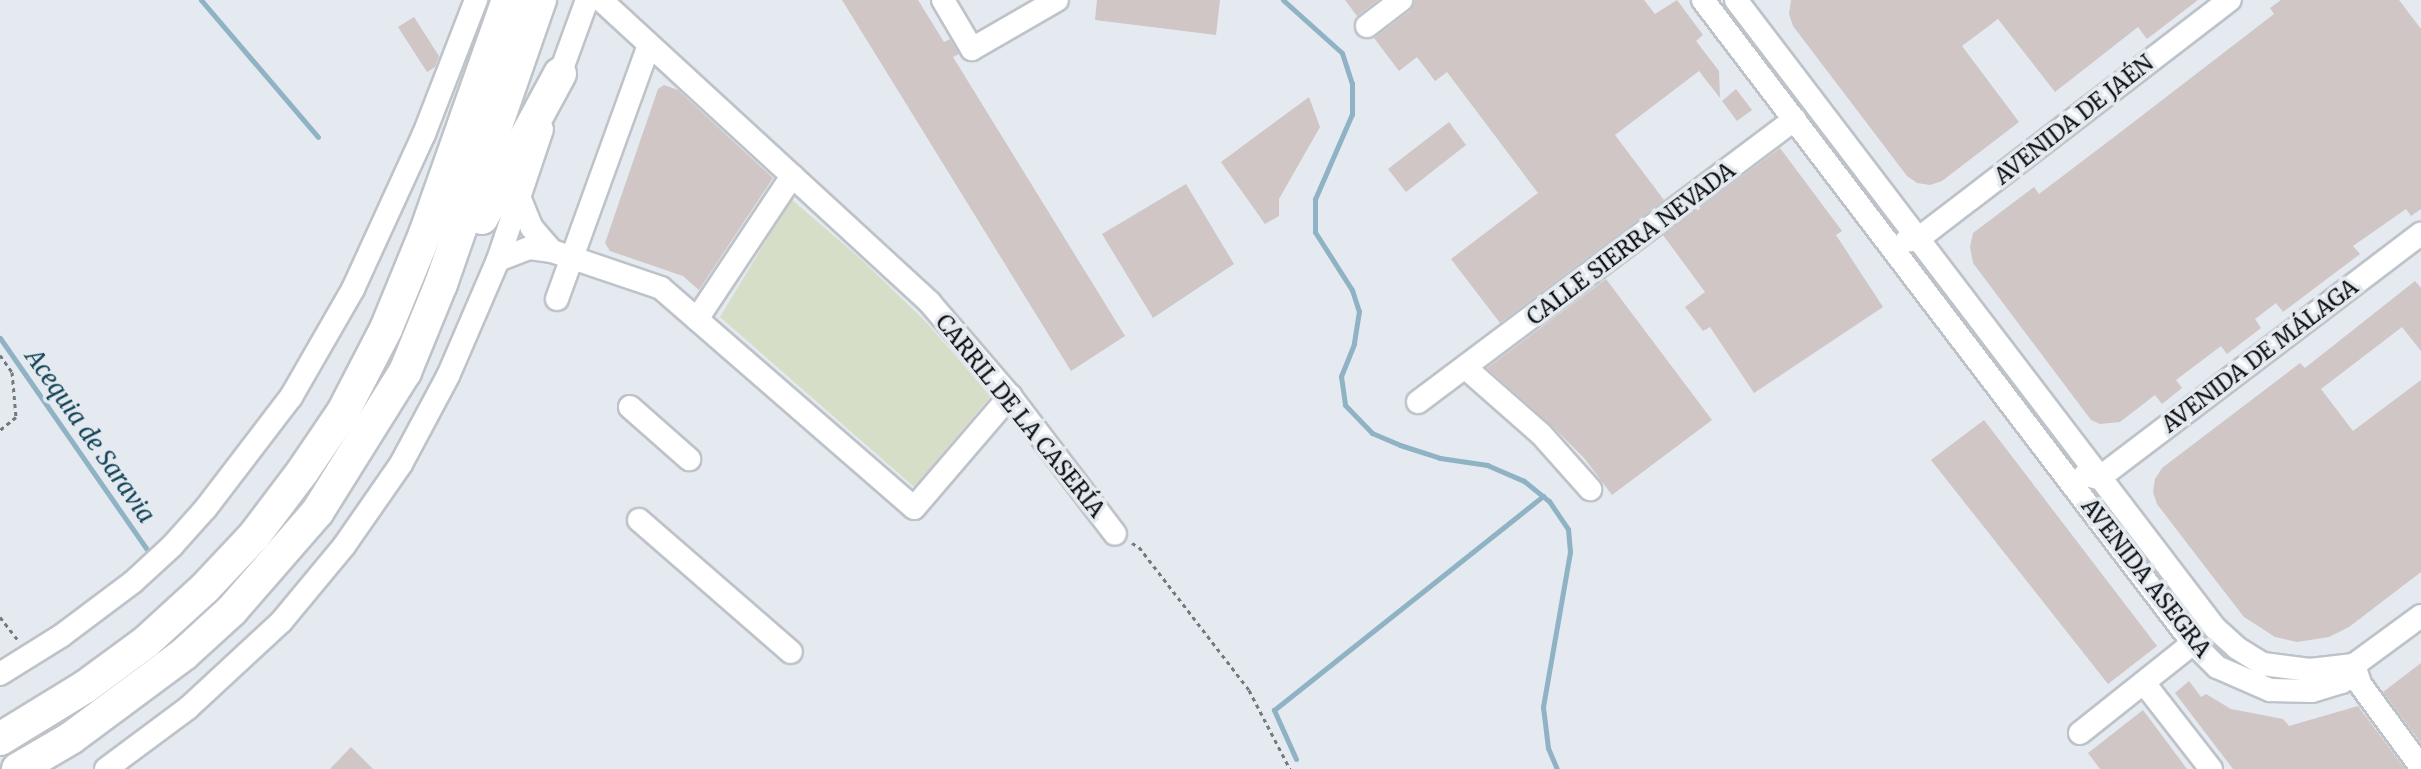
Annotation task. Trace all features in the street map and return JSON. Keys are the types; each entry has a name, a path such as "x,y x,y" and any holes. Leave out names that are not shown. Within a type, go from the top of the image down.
{"highway":[{"path":"0,739 85,687 146,642 205,588 254,536 303,471 343,412 386,329 425,234 508,0"},
{"path":"18,769 71,738 184,654 232,610 277,562 318,511 405,372 441,284 540,0"},
{"path":"441,284 467,254 493,192 560,74"}],"street":[{"path":"0,674 31,657 133,582 172,546 206,508 291,397 353,289 424,134 476,0"},
{"path":"106,769 232,670 281,622 344,546 401,464 448,376 501,254 587,0"},
{"name":"CARRIL DE LA CASERÍA","path":"601,0 648,47 930,303 1010,396 1115,534"},
{"path":"943,0 972,49 1057,0"},
{"path":"1367,26 1401,0"},
{"name":"AVENIDA ASEGRA","path":"1703,0 2193,643 2217,667 2245,682 2290,693 2342,682 2354,665"},
{"name":"AVENIDA ASEGRA","path":"1736,0 2215,628 2237,648 2263,664 2285,669 2354,665"},
{"name":"AVENIDA DE JAÉN","path":"1918,239 2230,0"},
{"path":"557,299 562,255 648,47"},
{"name":"CALLE SIERRA NEVADA","path":"1418,402 1467,369 1795,119"},
{"path":"697,319 792,176"},
{"path":"1852,194 1880,210 1908,242 1918,239"},
{"path":"520,199 532,228 562,255"},
{"name":"AVENIDA DE MÁLAGA","path":"2099,478 2421,234"},
{"path":"501,254 530,248 562,255 661,288 914,508 1010,396"},
{"path":"1467,369 1541,434 1590,489"},
{"path":"630,407 689,459"},
{"path":"2036,436 2063,452 2075,469 2089,478 2099,478"},
{"path":"639,520 791,652"},
{"path":"2421,616 2354,665 2360,684 2421,767"},
{"path":"2080,733 2193,643"},
{"path":"2144,683 2211,769"}],"path":[{"path":"0,355 12,372 16,417 0,430"},
{"name":"CARRIL DE LA CASERÍA","path":"1115,534 1139,547 1249,690 1290,769"},
{"path":"0,617 31,657"}],"green space":[{"path":"791,199 861,259 926,322 991,396 914,487 720,317"}],"building":[{"path":"842,0 918,0 944,42 950,39 959,54 953,57 1125,336 1071,371"},
{"path":"1097,0 1220,0 1216,35 1095,20"},
{"path":"1345,0 1378,0 1357,16"},
{"path":"1415,0 1644,0 1655,14 1677,0 1703,35 1696,41 1719,71 1720,98 1699,71 1615,135 1664,200 1500,323 1451,259 1538,193 1447,72 1435,81 1417,57 1399,71 1374,38 1410,11"},
{"path":"1791,0 2198,0 2147,39 2138,27 2055,92 1998,19 1962,46 2019,122 1942,181 1930,185 1917,183 1907,176 1793,26 1789,14"},
{"path":"2281,0 2399,0 2421,29 2421,209 2411,216 2406,209 2353,246 2360,254 2283,312 2276,303 2255,319 2261,328 2227,354 2221,346 2176,380 2182,388 2162,404 2155,395 2120,422 2100,424 2091,420 1973,263 1970,247 1973,233 2034,187 2039,194 2274,14 2270,8"},
{"path":"414,17 439,56 435,67 427,72 398,27"},
{"path":"664,85 678,90 773,178 699,290 683,276 610,251 605,243 658,89"},
{"path":"1736,89 1752,110 1737,121 1722,101"},
{"path":"1309,97 1320,127 1279,199 1279,216 1265,224 1221,162"},
{"path":"1449,122 1466,145 1406,192 1388,169"},
{"path":"1780,148 1842,231 1836,235 1883,307 1754,393 1710,327 1703,331 1685,307 1705,292 1663,235"},
{"path":"1186,184 1234,264 1153,318 1102,234"},
{"path":"1606,279 1712,420 1612,495 1584,458 1487,368"},
{"path":"2415,281 2421,288 2421,351 2402,327 2321,389 2353,431 2421,380 2421,572 2349,627 2329,637 2297,642 2275,637 2244,617 2157,504 2153,492 2155,479 2162,468 2300,363 2305,368"},
{"path":"1984,420 2157,646 2108,684 1931,460"},
{"path":"2421,663 2421,743 2383,692"},
{"path":"2189,681 2201,697 2206,694 2231,709 2283,719 2289,726 2358,706 2405,769 2233,769 2175,693"},
{"path":"2143,710 2187,769 2100,769 2088,753"},
{"path":"351,747 373,769 330,769"}],"waterway":[{"path":"201,0 318,137"},
{"path":"1283,0 1342,53 1352,83 1352,114 1315,199 1315,232 1352,290 1359,311 1354,344 1341,376 1345,405 1372,433 1400,445 1440,458 1487,465 1524,481 1549,501 1568,529 1570,552 1543,707 1548,748 1557,769"},
{"name":"Acequia de Saravia","path":"0,338 151,555"},
{"path":"1296,759 1274,710 1543,496"}]}
